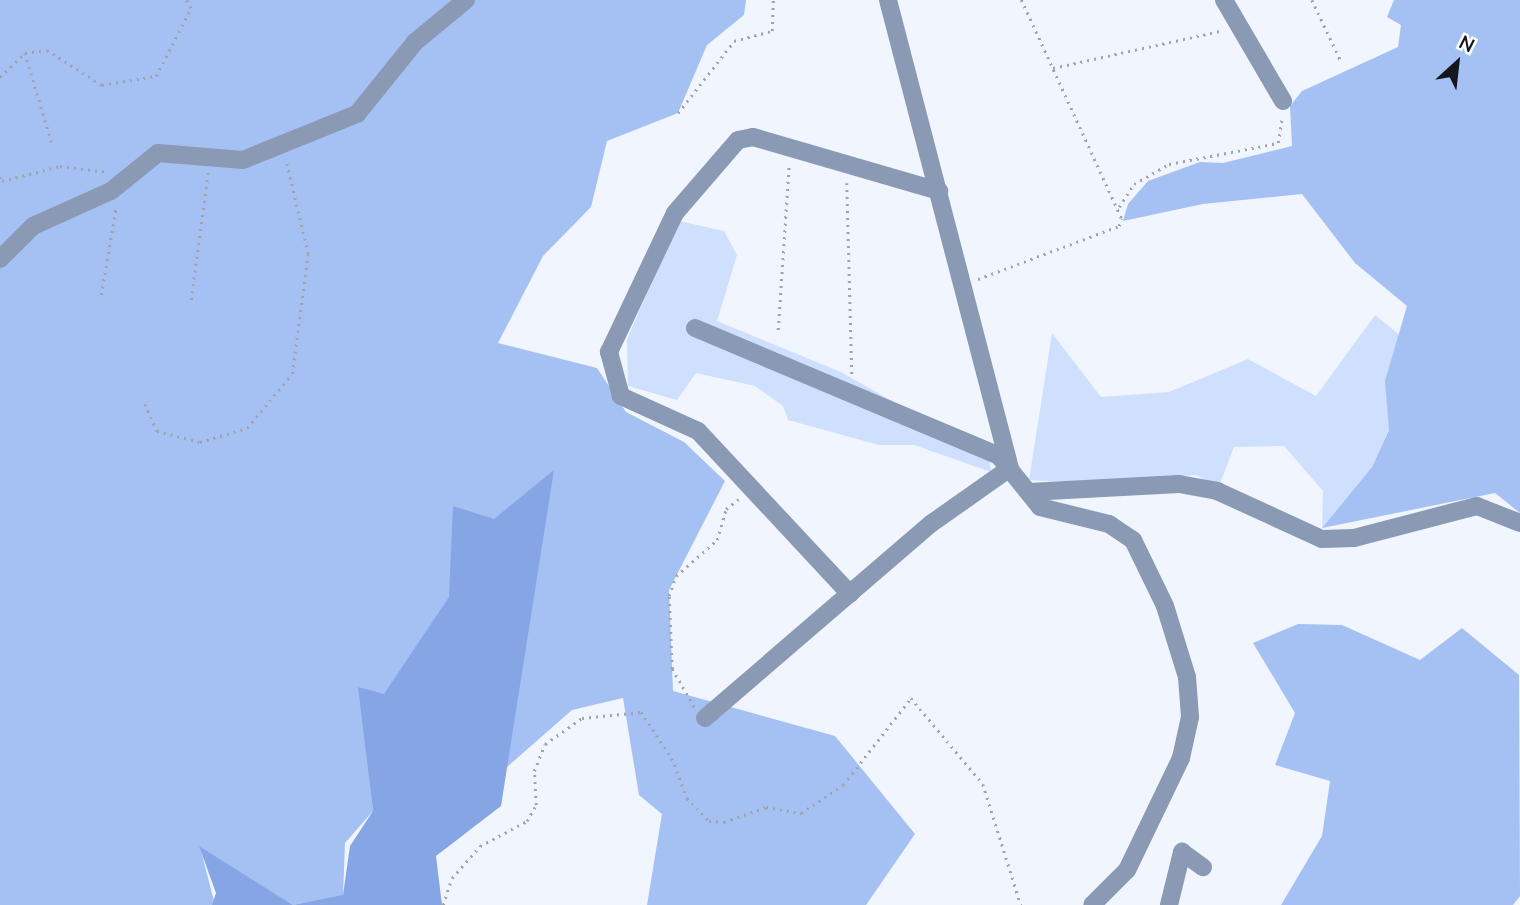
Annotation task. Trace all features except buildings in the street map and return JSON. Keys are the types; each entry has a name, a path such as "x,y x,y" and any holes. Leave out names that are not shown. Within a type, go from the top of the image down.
{"street":[{"path":"0,259 33,226 125,179 158,153 243,160 357,114 415,42 466,0"},
{"path":"888,0 1010,468"},
{"path":"1224,0 1283,101"},
{"path":"850,594 698,431 621,396 609,352 675,213 724,152 753,137 939,191"},
{"path":"695,328 999,456 1040,507 1109,524 1133,540 1153,571 1187,677 1190,717 1181,758 1127,870 1092,905"},
{"path":"705,718 850,594 1010,468"},
{"path":"1029,492 1179,484 1217,491 1322,539 1354,538 1477,506 1520,523"},
{"path":"1169,905 1182,852 1203,867"}],"path":[{"path":"0,77 25,53 47,50 102,85 156,76 191,8 186,0"},
{"path":"678,113 734,41 772,31 773,0"},
{"path":"964,284 1119,226 1118,207 1021,0"},
{"path":"1312,0 1340,61"},
{"path":"1052,68 1241,26"},
{"path":"25,53 52,143"},
{"path":"1118,207 1134,184 1169,164 1278,143 1284,131 1283,101"},
{"path":"145,404 157,430 200,442 247,428 292,374 308,254 282,144"},
{"path":"778,330 790,148"},
{"path":"191,300 210,159"},
{"path":"847,165 853,395"},
{"path":"0,177 2,181 60,166 125,179 101,295"},
{"path":"705,718 686,699 672,669 669,596 676,576 717,540 726,509 752,487"},
{"path":"443,905 452,878 480,846 527,821 536,805 534,771 545,744 582,718 641,712 672,758 687,798 709,821 724,822 766,807 801,813 843,785 911,698 983,784 1021,905"}],"shaded area":[{"path":"0,0 746,0 744,15 707,45 678,113 607,141 591,207 543,256 498,343 597,368 626,412 684,442 725,481 669,590 673,691 835,736 915,834 866,905 647,905 662,814 639,795 623,698 572,710 474,796 359,687 373,811 345,843 343,896 293,905 200,847 215,905 0,905"},
{"path":"1394,0 1520,0 1520,513 1495,493 1322,528 1372,467 1389,430 1385,381 1407,306 1355,263 1302,194 1203,204 1123,221 1128,204 1148,181 1200,162 1223,163 1292,146 1290,106 1302,91 1398,47 1401,25 1387,17"},
{"path":"679,221 724,231 737,255 717,321 841,372 989,456 991,472 914,445 879,445 788,420 783,406 755,386 696,373 677,400 628,386 627,339"},
{"path":"1375,315 1401,336 1387,376 1389,429 1372,467 1322,528 1323,491 1284,446 1234,447 1219,486 1196,475 1094,484 1029,480 1052,333 1101,397 1169,392 1248,359 1316,396"},
{"path":"554,470 501,806 436,856 442,905 293,905 343,895 350,846 373,811 358,687 384,694 449,597 453,506 494,519"},
{"path":"1298,624 1342,625 1420,660 1462,628 1519,675 1520,896 1513,905 1281,905 1322,836 1330,781 1275,765 1295,713 1253,643"},
{"path":"199,846 293,905 212,905 216,893"}]}
